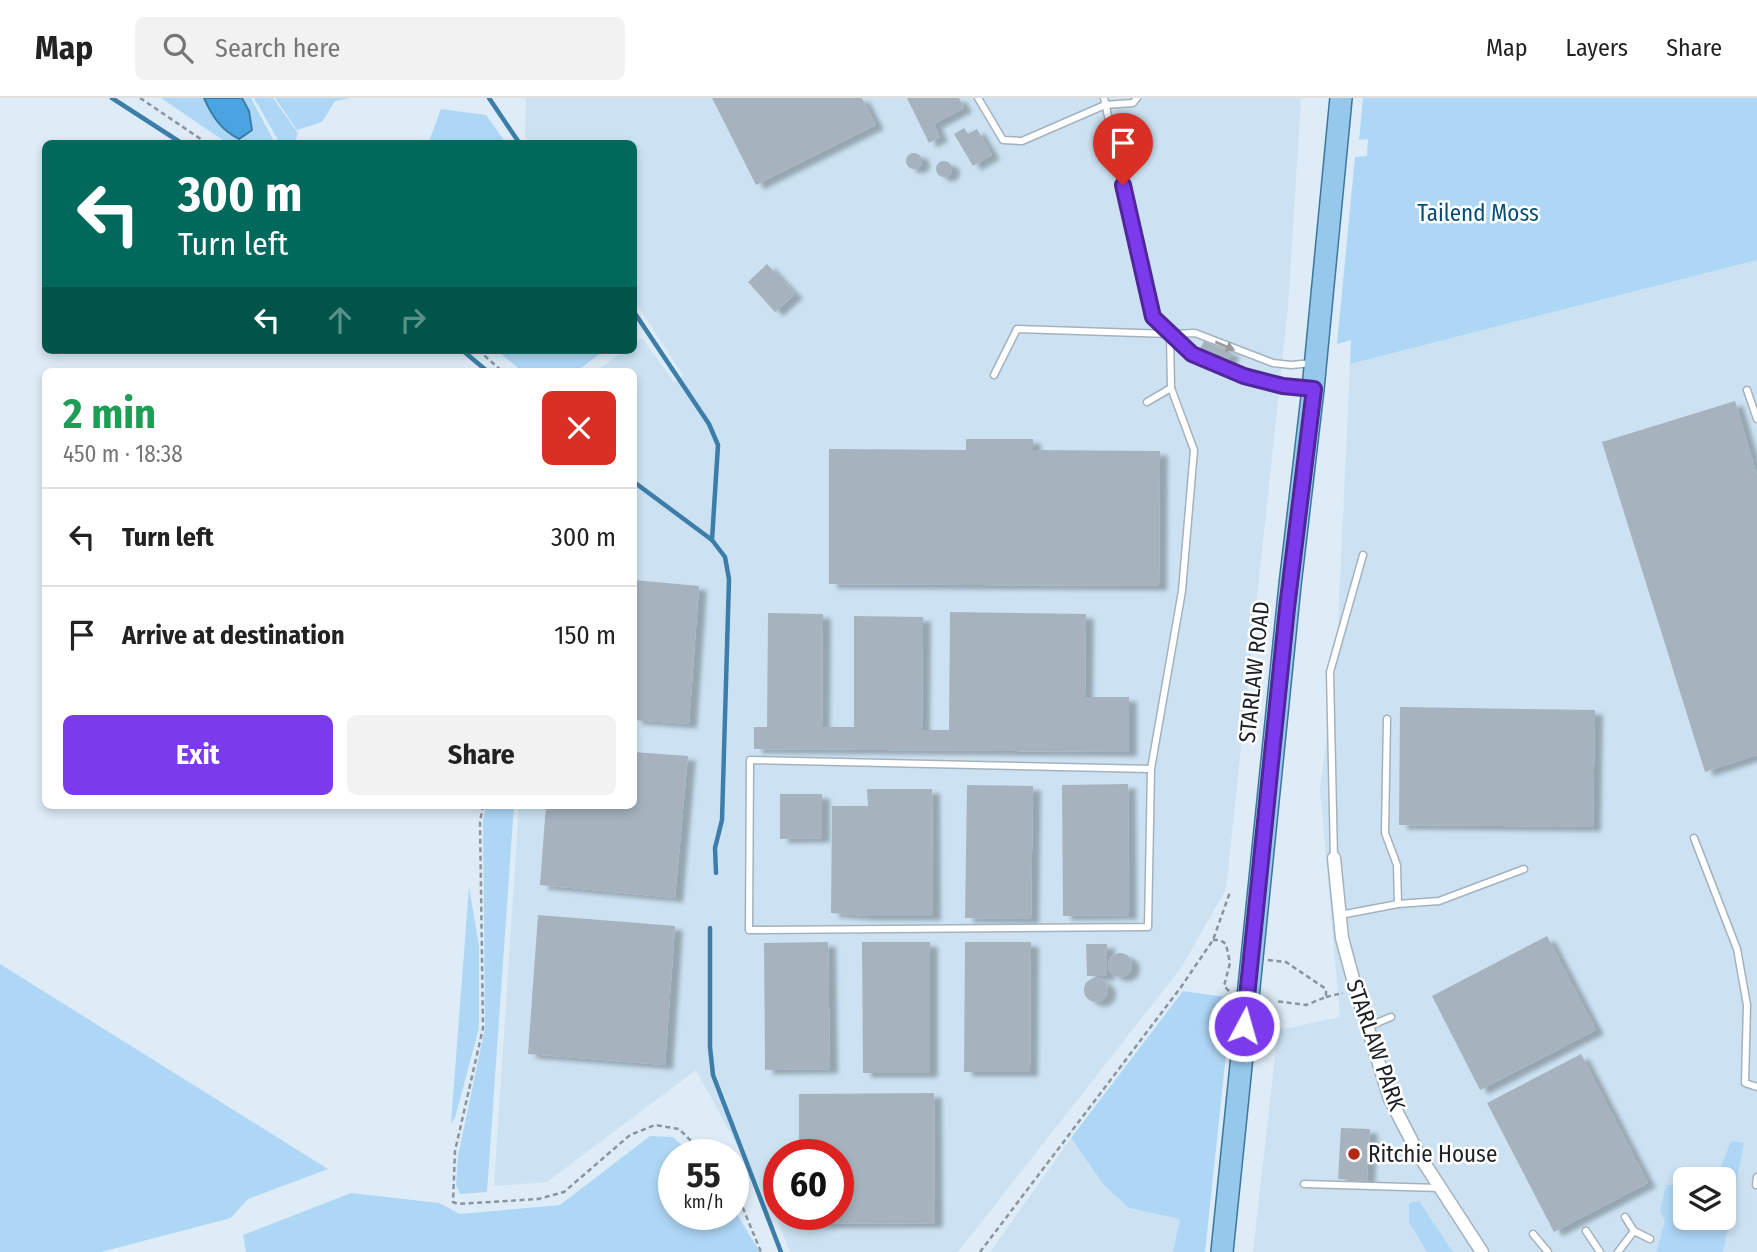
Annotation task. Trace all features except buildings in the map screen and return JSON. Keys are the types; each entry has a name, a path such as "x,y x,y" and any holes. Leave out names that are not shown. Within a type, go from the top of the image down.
{"main road":[{"name":"STARLAW ROAD","path":"1222,1252 1283,649 1314,389 1340,98"}],"street":[{"name":"STARLAW PARK","path":"1334,859 1342,938 1390,1099 1419,1155 1482,1252"}],"lane":[{"path":"978,98 1003,140 1022,141 1105,102 1133,103 1137,98"},
{"path":"1105,102 1153,317 1192,354 1244,376 1283,386 1314,389"},
{"path":"994,374 1017,329 1195,333 1273,363 1292,365 1316,362"},
{"path":"1151,769 750,761 749,930 1148,928 1151,769 1182,591 1194,450 1171,388 1170,334"},
{"path":"1147,402 1171,388"},
{"path":"1748,390 1757,419"},
{"path":"1334,859 1330,671 1363,555"},
{"path":"1387,719 1385,834 1397,865 1398,904"},
{"path":"1694,838 1737,949 1747,1005 1745,1083 1757,1087"},
{"path":"1340,915 1398,904 1438,901 1524,869"},
{"path":"1367,1027 1391,1017"},
{"path":"1304,1184 1439,1188"},
{"path":"1625,1217 1634,1231 1650,1239"},
{"path":"1586,1231 1600,1252"},
{"path":"1618,1252 1634,1231"},
{"path":"1533,1234 1548,1252"}],"path":[{"path":"140,98 202,140"},
{"path":"483,354 499,368"},
{"path":"482,809 480,822 483,1028 455,1151 453,1202 458,1204 538,1199 564,1192 630,1135 655,1125 679,1129 689,1139"},
{"path":"980,1252 1033,1185 1213,940 1230,892"},
{"path":"1213,940 1226,944 1230,963 1224,986 1237,995"},
{"path":"1265,960 1286,962 1317,981 1326,989 1326,997"},
{"path":"1275,1002 1306,1005 1356,990"},
{"path":"749,1223 761,1252"}],"shaded area":[{"path":"526,98 1301,98 1288,307 1226,889 1181,968 958,1252 790,1252 781,1230 854,1230 854,1139 763,1139 763,1193 749,1167 749,1139 734,1139 696,1070 547,1182 494,1186 519,809 637,809 637,368 600,368 619,354 637,354 637,342 642,338 675,383 683,375 637,305 637,140 528,140 525,137"},
{"path":"1757,260 1757,1252 1253,1252 1278,1030 1340,1017 1320,789 1336,668 1350,364"},
{"path":"1071,1138 1103,1184 1129,1208 1180,1219 1173,1252 990,1252"}],"green space":[{"path":"161,98 251,98 273,140 223,140"},
{"path":"254,98 273,98 298,133 296,140 278,140"},
{"path":"275,98 351,98 335,101 322,122 297,130"},
{"name":"Tailend Moss","path":"1363,98 1757,98 1757,260 1350,364 1351,340 1337,344 1355,157 1367,156 1368,139 1359,140"},
{"path":"441,109 486,115 504,140 429,140"},
{"path":"501,354 600,354 581,368 518,368"},
{"path":"485,809 514,809 487,1192 460,1194 456,1185 458,1156 485,1028 483,821"},
{"path":"469,887 479,946 479,1028 455,1118 451,1123"},
{"path":"0,964 328,1169 248,1199 231,1218 101,1252 0,1252"},
{"path":"1183,991 1232,998 1205,1252 1173,1252 1180,1219 1129,1208 1103,1184 1071,1138"},
{"path":"650,1136 673,1137 675,1139 658,1139 658,1230 746,1230 760,1252 246,1252 243,1235 351,1193 439,1203 460,1214 560,1205"},
{"path":"1731,1141 1744,1143 1736,1185 1736,1167 1721,1167"},
{"path":"1666,1185 1673,1185 1673,1230 1727,1230 1723,1252 1656,1252 1665,1221 1660,1211"},
{"path":"1419,1201 1453,1252 1427,1252 1409,1222 1409,1203"}],"water":[{"path":"204,98 242,98 249,111 252,130 239,139 227,131 210,111"}],"waterway":[{"path":"112,98 177,140"},
{"path":"489,98 517,140"},
{"path":"637,316 709,424 718,445 712,540 725,557 729,579 722,820 715,848 716,873"},
{"path":"467,354 483,368"},
{"path":"637,484 712,540"},
{"path":"710,928 710,1047 713,1075 781,1252"}],"place":[{"name":"Ritchie House","path":"1354,1154"}],"route":[{"path":"1123,185 1153,317 1192,354 1244,376 1283,386 1314,389 1287,608 1244,1026"}]}
